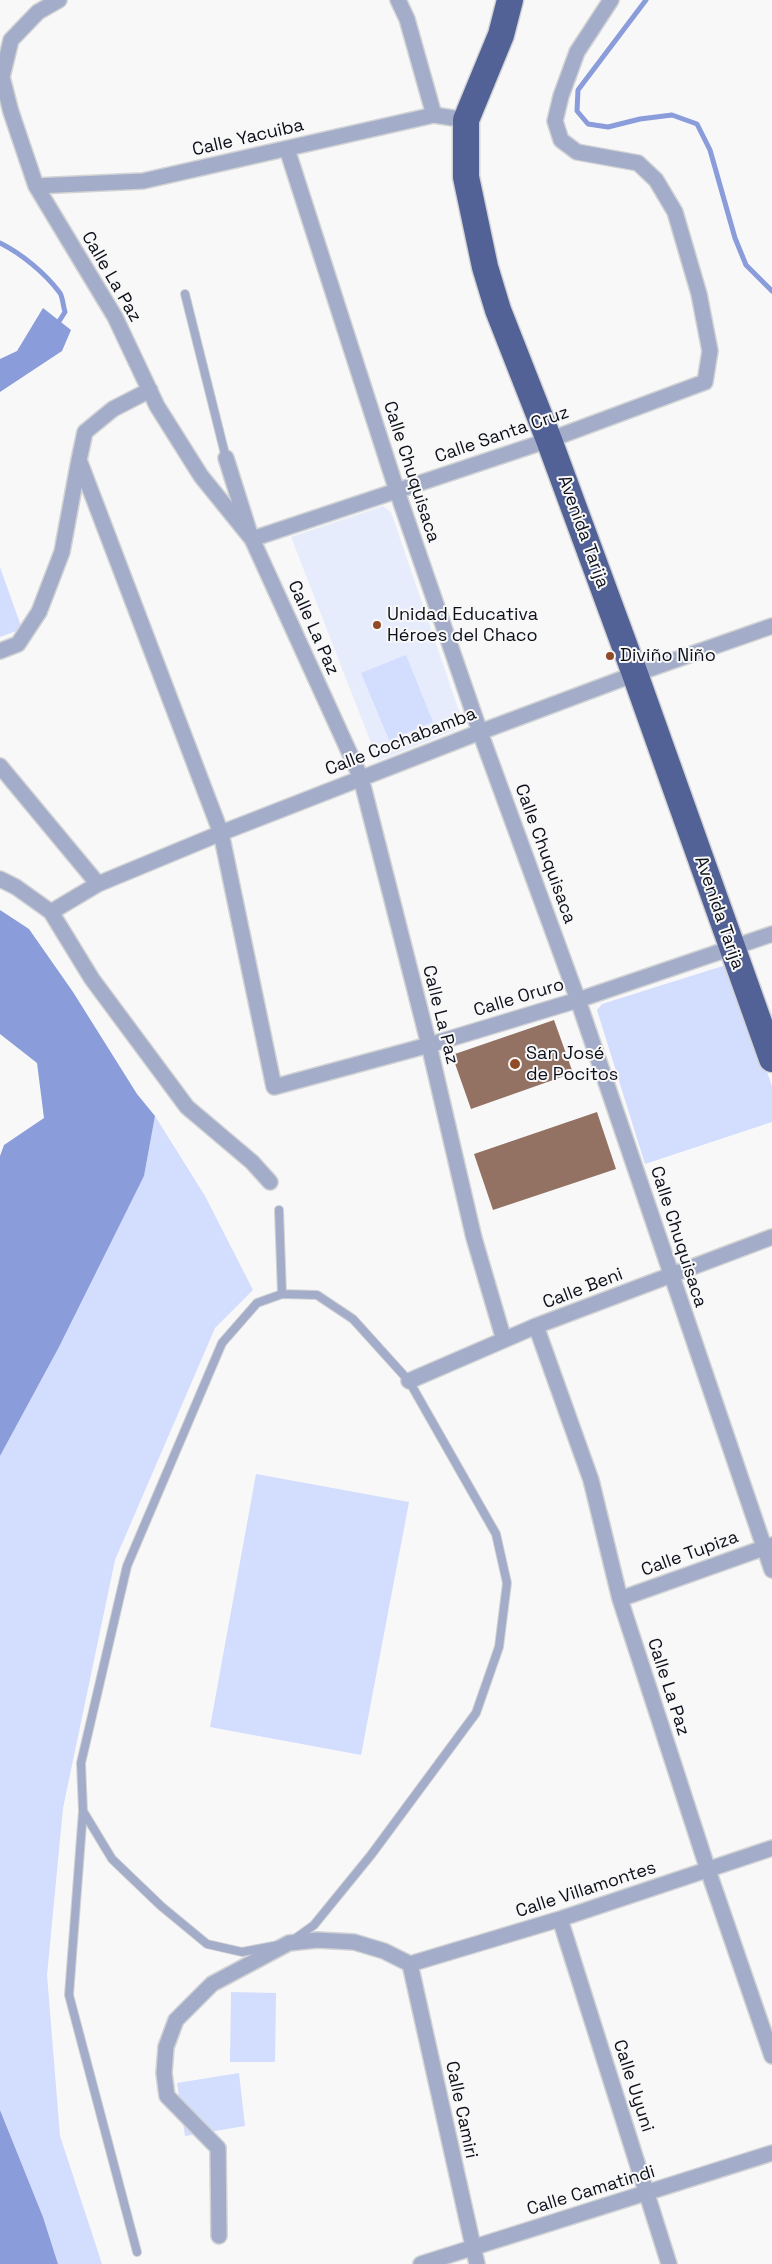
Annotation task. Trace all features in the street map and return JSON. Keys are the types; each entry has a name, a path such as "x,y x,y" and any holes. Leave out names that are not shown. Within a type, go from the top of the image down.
{"highway":[{"name":"Avenida Tarija","path":"510,0 501,34 466,120 466,177 485,267 498,310 549,440 635,674 772,1059"}],"street":[{"name":"Calle La Paz","path":"58,0 38,12 12,40 2,77 11,112 36,186 115,317 150,390 201,476 252,539 361,778 429,1045 474,1238 504,1340"},
{"path":"398,0 407,19 434,115"},
{"name":"Calle Santa Cruz","path":"252,539 549,440 705,382 710,351 699,294 675,212 656,180 638,163 577,152 561,140 555,121 561,96 577,52 611,0"},
{"name":"Calle Yacuiba","path":"36,186 143,182 434,115 466,120"},
{"name":"Calle Chuquisaca","path":"287,149 396,491 480,732 578,1000 671,1275 768,1546 772,1570"},
{"path":"0,651 18,644 39,612 62,552 85,432 113,409 150,390"},
{"path":"226,458 252,539"},
{"path":"79,460 221,833"},
{"name":"Calle Cochabamba","path":"52,912 98,884 221,833 480,732 635,674 772,626"},
{"path":"0,766 98,884"},
{"name":"Calle Oruro","path":"221,833 274,1087 429,1045 578,1000 772,934"},
{"path":"0,880 16,887 52,912 92,979 187,1108 252,1162 270,1182"},
{"name":"Calle Beni","path":"409,1381 536,1326 772,1237"},
{"name":"Calle La Paz","path":"536,1326 591,1480 620,1599 708,1870 772,2056"},
{"name":"Calle Tupiza","path":"620,1599 768,1546"},
{"name":"Calle Villamontes","path":"410,1964 560,1919 772,1848"},
{"name":"Calle Uyuni","path":"560,1919 669,2264"},
{"path":"219,2236 218,2148 167,2096 164,2072 166,2047 176,2020 212,1984 289,1943 317,1940 354,1942 384,1951 410,1964"},
{"name":"Calle Camiri","path":"410,1964 476,2264"},
{"name":"Calle Camatindi","path":"421,2264 772,2152"}],"lane":[{"path":"185,294 226,458"},
{"path":"279,1210 282,1294"},
{"path":"82,1811 112,1859 161,1906 207,1944 242,1952 289,1943 314,1925 371,1854 476,1713 499,1647 507,1584 496,1534 409,1381 353,1319 317,1295 282,1294 257,1303 222,1343 127,1566 81,1763 82,1811 68,1995 137,2252"}],"shaded area":[{"name":"Unidad Educativa Héroes del Chaco","path":"383,506 391,512 460,714 455,730 378,761 291,537"},
{"path":"0,567 22,629 0,637"},
{"path":"406,655 433,722 389,740 361,673"},
{"path":"726,965 730,970 772,1086 772,1122 645,1164 597,1010 602,1004"},
{"path":"155,1116 205,1196 253,1290 215,1328 115,1560 63,1808 47,1975 60,2136 102,2264 58,2264 43,2217 0,2110 0,1456 59,1347 144,1176"},
{"path":"256,1474 409,1502 361,1755 210,1727"},
{"path":"231,1992 276,1993 275,2062 230,2062"},
{"path":"239,2073 245,2126 185,2136 177,2083"}],"water":[{"path":"43,308 71,330 62,351 0,392 0,359 17,351"},
{"path":"0,910 29,929 73,992 137,1094 155,1116 144,1176 59,1347 0,1456 0,1156 4,1145 44,1118 37,1063 0,1034"},
{"path":"0,2110 43,2217 58,2264 0,2264"}],"building":[{"path":"554,1020 573,1073 471,1109 452,1055"},
{"path":"597,1112 616,1169 493,1210 474,1154"}],"waterway":[{"path":"646,0 578,90 577,111 588,124 608,127 640,119 672,115 697,124 710,150 735,238 746,265 772,291"},
{"path":"0,243 33,265 60,293 65,312 56,326"}],"place":[{"name":"Unidad Educativa Héroes del Chaco","path":"377,625"},
{"name":"Diviño Niño","path":"610,656"},
{"name":"San José de Pocitos","path":"515,1064"}]}
